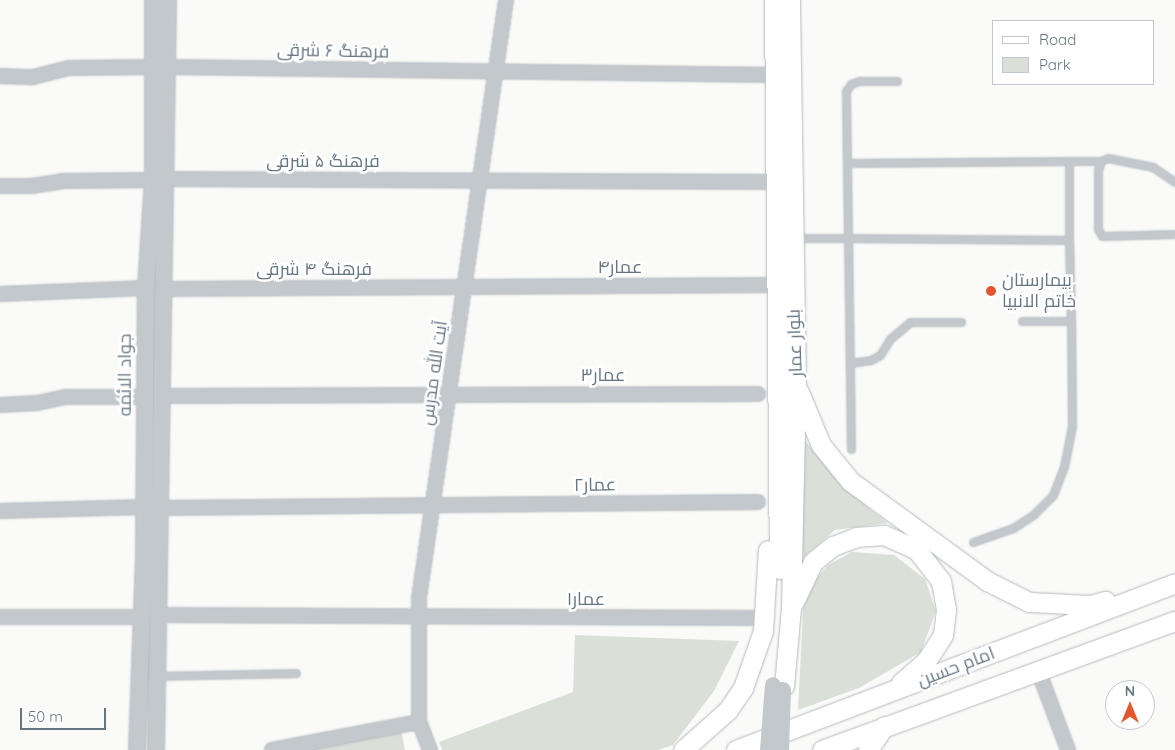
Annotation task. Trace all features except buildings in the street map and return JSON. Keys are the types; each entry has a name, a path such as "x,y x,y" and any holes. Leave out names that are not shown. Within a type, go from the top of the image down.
{"main road":[{"name":"بلوار عمار","path":"774,0 775,182 784,238 796,386 791,608 778,685"},
{"name":"بلوار عمار","path":"778,685 780,607 775,285 784,238 790,0"},
{"path":"796,386 821,445 850,481 986,581 1029,602 1091,605 1170,585"},
{"path":"683,750 728,710 743,688 760,641 767,598 768,500 778,458"},
{"path":"791,608 814,562 833,546 856,537 884,535 916,548 941,581 946,610 943,635 926,661 892,691"},
{"name":"امام حسین","path":"736,750 1170,585"},
{"name":"امام حسین","path":"822,750 1038,670 1175,622"},
{"path":"868,750 884,726"}],"street":[{"name":"جواد الائمه","path":"153,0 160,67"},
{"name":"جواد الائمه","path":"156,750 155,676 161,508 164,289 159,180 160,67 168,0"},
{"name":"آیت الله مدرس","path":"430,750 419,722 419,617 433,505 506,0"},
{"name":"فرهنگ ۶ شرقی","path":"0,76 33,77 69,68 160,67 774,75"},
{"name":"فرهنگ ۵ شرقی","path":"0,186 32,186 62,180 775,182"},
{"name":"جواد الائمه","path":"137,750 139,617 144,507 146,288 159,180"},
{"name":"عمار۴","path":"465,287 775,285"},
{"name":"فرهنگ ۴ شرقی","path":"164,289 465,287"},
{"path":"0,294 146,288"},
{"name":"عمار۳","path":"162,396 758,394"},
{"path":"0,405 37,403 66,397 145,397"},
{"name":"عمار۲","path":"161,508 758,502"},
{"path":"0,512 144,507"},
{"name":"عمار۱","path":"158,615 753,618"},
{"path":"0,617 139,617"},
{"path":"1038,670 1068,750"},
{"path":"768,750 778,685"},
{"path":"778,685 781,750"},
{"path":"272,750 419,722"}],"lane":[{"path":"851,449 846,91 851,84 859,81 897,81"},
{"path":"847,163 1069,161 1108,158 1153,166 1175,182"},
{"path":"1101,160 1097,186 1098,229 1102,236 1175,234"},
{"path":"973,542 1013,528 1033,516 1053,494 1064,468 1072,426 1069,161"},
{"path":"784,238 1070,240"},
{"path":"1022,321 1071,321"},
{"path":"850,363 871,360 880,355 890,339 910,322 961,322"},
{"path":"155,676 296,673"}],"green space":[{"path":"802,438 866,506 888,523 835,530 803,558"},
{"path":"852,552 894,555 925,579 936,611 921,652 859,688 798,710 804,593 828,565"},
{"path":"575,635 739,641 714,691 673,745 658,750 442,750 439,742 573,692"},
{"path":"401,729 405,750 302,750"}],"place":[{"name":"بیمارستان خاتم الانبیا","path":"991,291"}]}
